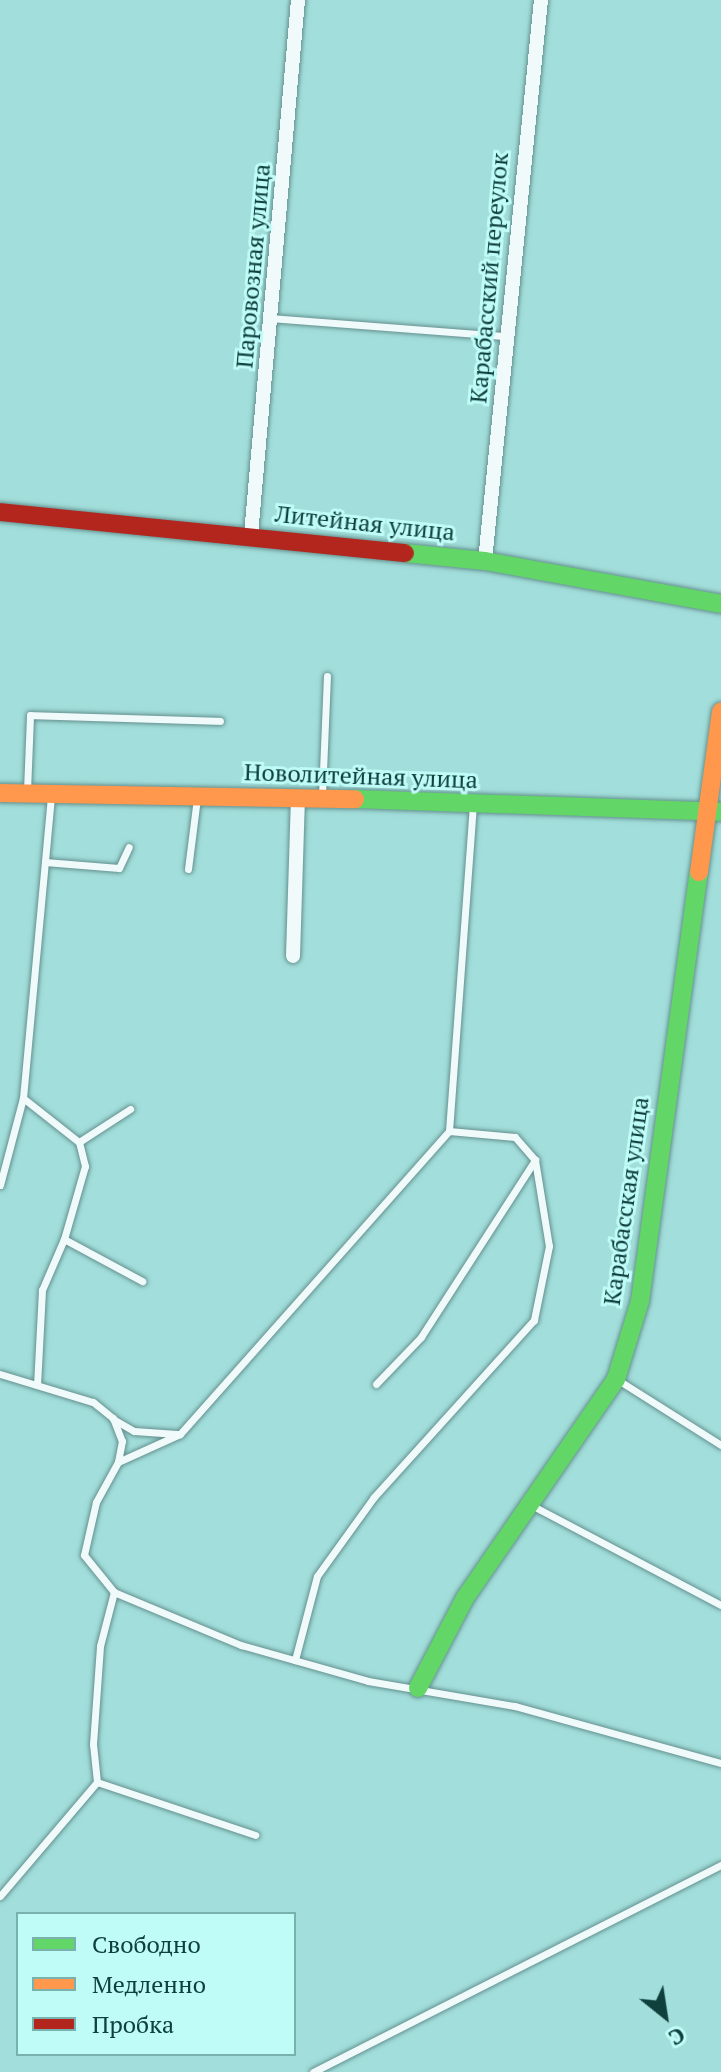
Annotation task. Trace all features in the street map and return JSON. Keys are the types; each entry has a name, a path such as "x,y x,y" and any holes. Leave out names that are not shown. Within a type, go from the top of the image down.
{"street":[{"name":"Паровозная улица","path":"251,535 298,0"},
{"name":"Карабасский переулок","path":"485,561 541,0"},
{"name":"Литейная улица","path":"0,512 485,561 721,604"},
{"name":"Карабасская улица","path":"418,1688 465,1598 533,1506 616,1379 640,1301 668,1072 715,812 720,722"},
{"name":"Новолитейная улица","path":"0,793 322,797 715,812"},
{"path":"293,956 298,797"}],"lane":[{"path":"270,318 506,336"},
{"path":"322,797 327,676"},
{"path":"27,794 30,715 220,721"},
{"path":"0,1185 23,1098 51,794"},
{"path":"188,869 198,796"},
{"path":"118,1462 180,1434 449,1131 473,803"},
{"path":"45,862 119,868 129,847"},
{"path":"23,1098 79,1142 85,1166 64,1239 42,1290 37,1384"},
{"path":"79,1142 130,1109"},
{"path":"295,1660 317,1576 374,1497 534,1320 549,1246 535,1160 515,1137 449,1131"},
{"path":"376,1384 421,1337 535,1160"},
{"path":"64,1239 142,1281"},
{"path":"0,1374 93,1402 134,1431 180,1434"},
{"path":"616,1379 721,1445"},
{"path":"113,1418 122,1441 118,1462 96,1502 84,1555 114,1592 241,1645 368,1681 515,1706 721,1763"},
{"path":"533,1506 721,1605"},
{"path":"0,1896 97,1782 93,1744 100,1646 114,1592"},
{"path":"97,1782 255,1835"},
{"path":"313,2072 721,1865"}],"traffic: fast":[{"path":"405,553 485,561 721,604"},
{"path":"355,799 721,812"},
{"path":"418,1688 465,1598 616,1379 640,1301 699,872"}],"traffic: slow":[{"path":"699,872 721,711"},
{"path":"0,793 355,799"}],"traffic: jam":[{"path":"0,512 405,553"}]}
